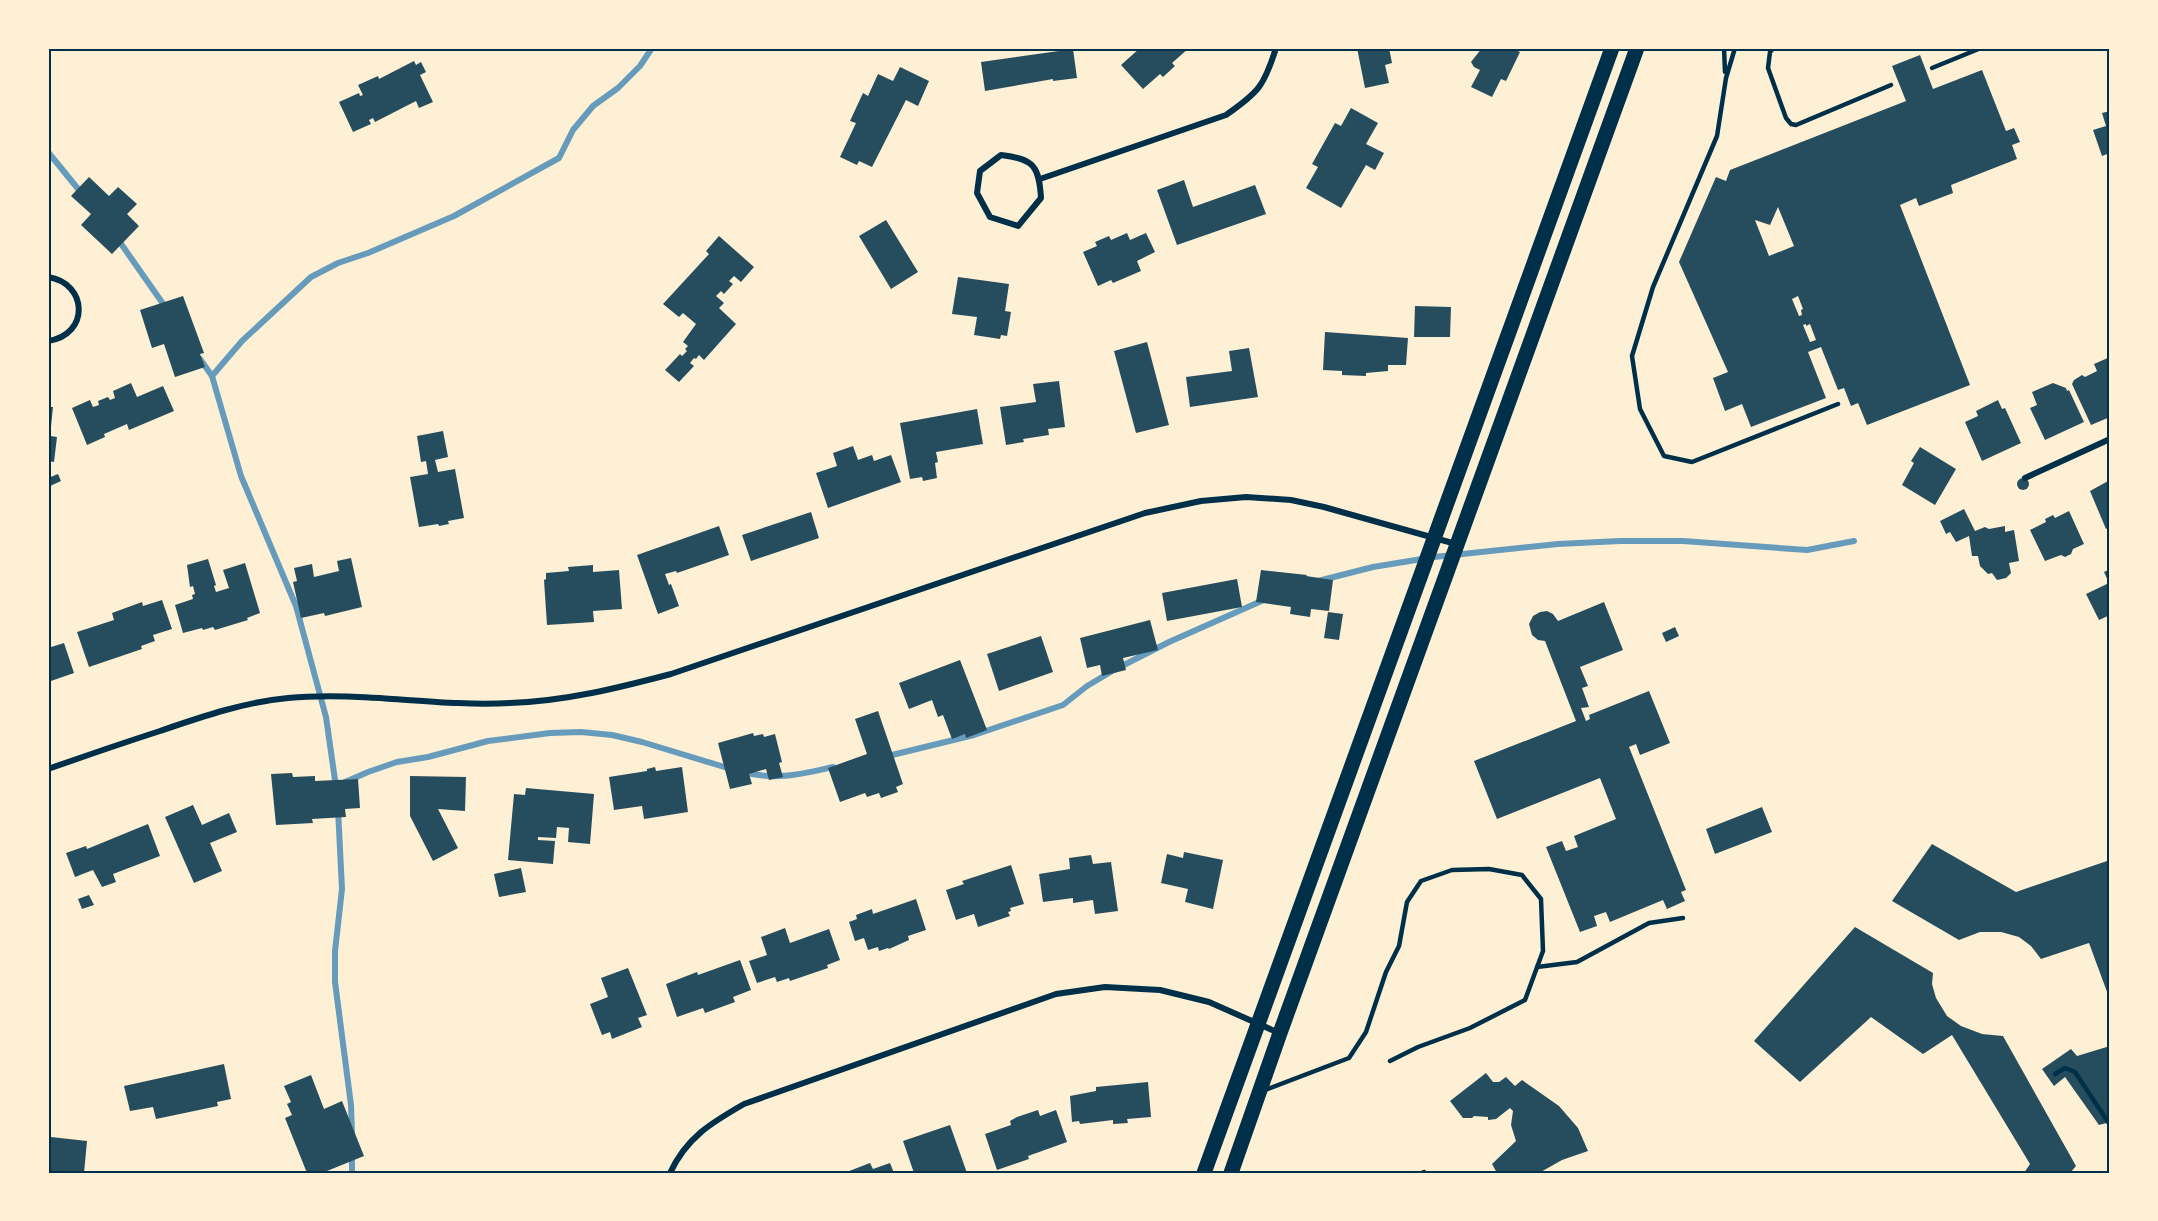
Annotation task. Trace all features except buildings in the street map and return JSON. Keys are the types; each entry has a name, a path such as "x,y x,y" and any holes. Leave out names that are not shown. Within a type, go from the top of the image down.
{"main road":[{"path":"1204,1173 1612,48"},
{"path":"1231,1173 1456,544 1637,48"}],"street":[{"path":"1040,179 1226,115 1251,98 1267,77 1276,48"},
{"path":"1001,155 1023,157 1033,166 1040,179 1041,198 1018,225 990,218 977,193 980,171 1001,155"},
{"path":"48,277 68,284 79,302 79,315 71,331 63,337 48,341"},
{"path":"2025,478 2110,439"},
{"path":"48,769 204,716 243,705 285,698 328,695 510,704 606,692 671,674 1145,513 1201,501 1246,497 1291,500 1456,544"},
{"path":"670,1173 678,1155 693,1138 717,1119 744,1104 1056,994 1105,987 1160,990 1209,1002 1280,1033"}],"lane":[{"path":"1724,48 1726,78"},
{"path":"1735,48 1726,78 1717,136 1653,287 1632,356 1640,409 1664,456 1692,462 1838,404"},
{"path":"1774,48 1770,52 1768,68 1786,118 1791,124 1796,125 1891,86"},
{"path":"1932,68 1981,48"},
{"path":"1259,1092 1349,1058 1366,1032 1386,972 1399,946 1407,902 1421,881 1452,870 1489,869 1522,875 1540,899 1543,951 1525,1000 1470,1028 1418,1047 1390,1061"},
{"path":"1537,967 1576,962 1649,923 1683,918"},
{"path":"2055,1074 2065,1068 2075,1072 2110,1125"}],"waterway":[{"path":"212,376 242,341 311,277 338,263 368,253 454,216 559,158 573,130 593,106 618,88 640,66 652,48"},
{"path":"48,152 83,195"},
{"path":"117,238 166,308"},
{"path":"200,359 212,376 241,476 296,606 326,717 336,787"},
{"path":"1318,581 1373,567 1434,557 1558,544 1683,541 1807,550 1854,541"},
{"path":"888,756 974,735 1063,705 1087,686 1114,670 1169,642 1266,599"},
{"path":"345,782 397,762 428,757 488,741 550,733 581,732 612,735 731,769"},
{"path":"743,772 778,776 833,767"},
{"path":"338,809 342,889 335,951 335,982 351,1105 352,1133"},
{"path":"352,1153 352,1173"}]}
